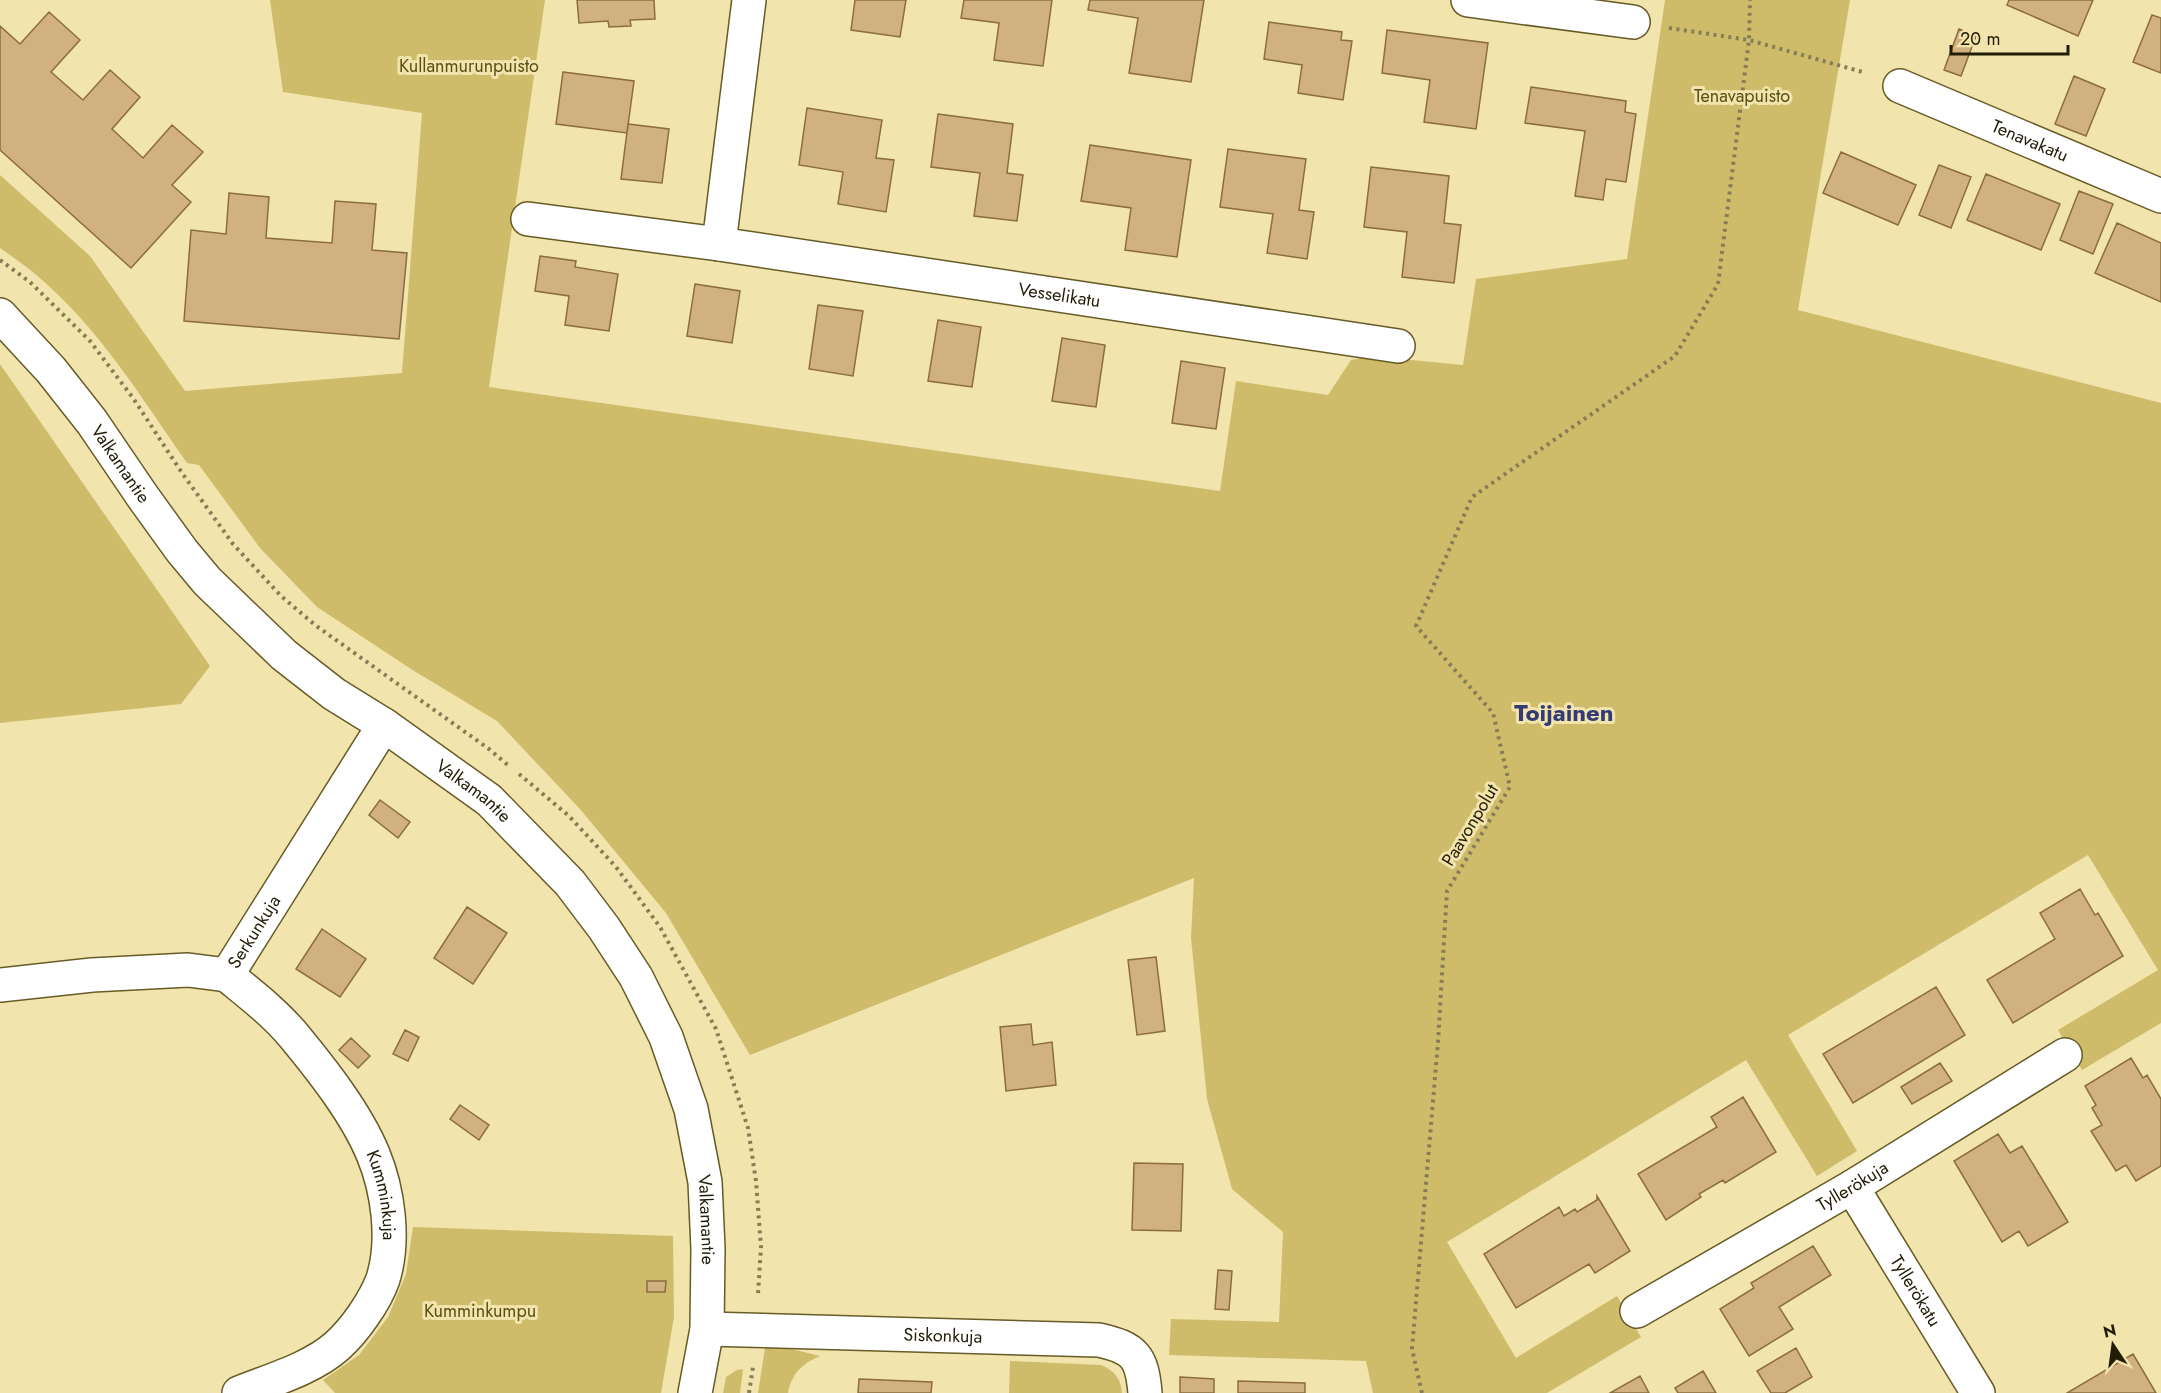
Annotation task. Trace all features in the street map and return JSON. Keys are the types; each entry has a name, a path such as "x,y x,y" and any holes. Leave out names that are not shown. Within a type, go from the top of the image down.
{"street":[{"path":"719,244 749,0"},
{"path":"1468,0 1633,22"},
{"name":"Tenavakatu","path":"1900,86 2161,196"},
{"name":"Vesselikatu","path":"528,219 719,244 1398,346"},
{"name":"Valkamantie","path":"0,315 51,370 92,422 182,551 207,581 284,655 334,694 384,725 471,786 496,807 570,883 604,928 636,977 666,1037 691,1109 705,1182 708,1249 707,1329 695,1393"},
{"name":"Serkunkuja","path":"0,985 92,975 188,969 227,975 384,725"},
{"name":"Kumminkuja","path":"227,975 259,1001 294,1035 350,1114 373,1154 386,1196 388,1241 382,1278 367,1312 337,1346 311,1363 239,1393"},
{"name":"Tyllerökuja","path":"1637,1311 1852,1187 2065,1055"},
{"name":"Tyllerökatu","path":"1852,1187 1978,1393"},
{"name":"Siskonkuja","path":"707,1329 1099,1340 1118,1345 1140,1363 1145,1393"}],"path":[{"path":"1749,39 1750,0"},
{"path":"1633,22 1749,39 1847,67 1900,86"},
{"name":"Paavonpolut","path":"1422,1393 1412,1349 1437,1053 1447,891 1510,787 1493,713 1416,626 1472,498 1675,356 1718,284 1749,39"}],"green space":[{"path":"270,0 545,0 489,387 1220,491 1236,381 1328,395 1351,360 1371,356 1463,365 1476,279 1627,259 1665,0 1850,0 1798,310 2161,403 2161,1023 2082,1070 2058,1030 2158,970 2088,855 1788,1035 1857,1151 1817,1176 1746,1060 1447,1242 1516,1358 1617,1296 1641,1337 1547,1393 1373,1393 1366,1361 1169,1355 1171,1319 1279,1322 1283,1232 1232,1189 1207,1099 1191,938 1194,878 750,1055 666,913 580,809 497,721 411,669 317,607 260,548 199,465 187,463 117,363 78,315 34,273 0,248 0,175 90,256 185,391 402,373 422,113 283,92"},
{"path":"0,364 210,666 181,704 0,723"},
{"name":"Kumminkumpu","path":"413,1227 673,1236 674,1317 661,1393 335,1393 323,1380 359,1355 388,1317 406,1274"},
{"path":"771,1344 820,1356 799,1370 792,1380 788,1393 758,1393 765,1348"},
{"path":"1010,1361 1101,1365 1116,1376 1122,1393 1009,1393"},
{"path":"743,1369 740,1393 723,1393 726,1377"}],"building":[{"path":"577,0 654,0 655,19 630,20 631,26 609,27 608,21 579,23"},
{"path":"855,0 906,0 900,37 851,30"},
{"path":"964,0 1052,0 1043,66 994,60 999,23 961,18"},
{"path":"1090,0 1204,0 1191,82 1129,73 1138,18 1088,10"},
{"path":"2009,0 2093,0 2078,36 2007,5"},
{"path":"49,12 80,40 51,72 83,100 110,70 140,97 112,129 143,158 172,125 203,152 172,185 191,202 131,268 0,150 0,26 20,44"},
{"path":"2152,15 2161,18 2161,73 2133,62"},
{"path":"1269,22 1342,32 1341,40 1352,41 1343,100 1298,93 1302,65 1264,59"},
{"path":"1959,29 1976,36 1961,76 1944,70"},
{"path":"1387,30 1488,43 1476,129 1424,122 1430,80 1382,73"},
{"path":"563,72 634,81 627,133 556,124"},
{"path":"2074,76 2105,89 2086,136 2055,124"},
{"path":"1531,87 1626,101 1625,112 1636,114 1626,182 1606,179 1603,200 1575,196 1585,131 1525,123"},
{"path":"807,108 882,120 876,158 894,160 886,212 838,204 843,172 799,165"},
{"path":"938,114 1013,124 1007,173 1023,175 1017,221 974,216 980,173 931,167"},
{"path":"628,124 669,129 662,183 621,179"},
{"path":"1090,145 1191,160 1177,257 1125,250 1131,208 1081,201"},
{"path":"1228,149 1306,159 1299,210 1314,212 1307,259 1267,253 1273,214 1220,207"},
{"path":"1841,152 1916,185 1898,225 1823,193"},
{"path":"1939,165 1971,177 1951,228 1919,215"},
{"path":"1371,167 1449,176 1444,223 1461,225 1454,283 1402,277 1407,232 1364,227"},
{"path":"1986,174 2060,204 2041,250 1967,220"},
{"path":"2079,191 2113,204 2093,254 2060,240"},
{"path":"229,193 269,197 266,238 332,243 335,201 376,204 372,250 407,253 399,339 184,321 191,230 226,234"},
{"path":"2117,223 2161,243 2161,302 2095,273"},
{"path":"540,256 576,261 575,267 618,274 609,331 565,325 569,296 535,291"},
{"path":"695,284 740,291 732,343 687,336"},
{"path":"818,305 863,311 853,376 809,369"},
{"path":"938,320 981,327 972,387 928,381"},
{"path":"1062,338 1105,345 1096,407 1052,401"},
{"path":"1181,361 1225,368 1216,429 1172,423"},
{"path":"380,800 410,822 398,838 369,815"},
{"path":"2080,889 2095,915 2098,913 2123,956 2013,1023 1987,980 2055,939 2040,913"},
{"path":"467,907 507,933 473,984 434,958"},
{"path":"322,929 366,959 340,997 296,969"},
{"path":"1156,957 1165,1031 1137,1035 1128,960"},
{"path":"1936,987 1965,1035 1853,1103 1823,1054"},
{"path":"1031,1024 1033,1045 1052,1042 1056,1085 1006,1091 1000,1027"},
{"path":"405,1030 419,1037 408,1061 393,1054"},
{"path":"351,1038 370,1056 358,1068 339,1050"},
{"path":"2131,1058 2143,1078 2147,1075 2161,1099 2161,1166 2136,1181 2126,1165 2116,1171 2091,1131 2102,1125 2092,1108 2096,1105 2085,1086"},
{"path":"1940,1063 1952,1081 1912,1104 1901,1087"},
{"path":"1743,1097 1776,1152 1725,1183 1723,1180 1699,1194 1701,1197 1666,1220 1638,1174 1717,1127 1711,1117"},
{"path":"460,1105 489,1125 479,1140 450,1119"},
{"path":"1998,1134 2010,1153 2022,1146 2068,1222 2028,1246 2019,1231 2002,1242 1954,1161"},
{"path":"1134,1163 1183,1164 1181,1231 1132,1230"},
{"path":"1597,1196 1630,1251 1595,1273 1589,1264 1516,1308 1484,1254 1559,1207 1564,1216 1575,1209 1577,1212 1597,1200"},
{"path":"1813,1246 1831,1275 1779,1307 1793,1329 1749,1356 1720,1309 1754,1288 1751,1283"},
{"path":"1218,1270 1232,1271 1229,1310 1215,1309"},
{"path":"647,1281 666,1281 665,1292 647,1292"},
{"path":"1796,1348 1812,1377 1785,1393 1771,1393 1757,1371"},
{"path":"2133,1354 2156,1393 2067,1393"},
{"path":"1703,1371 1716,1393 1678,1393 1675,1388"},
{"path":"1640,1376 1649,1393 1610,1393"},
{"path":"1180,1377 1214,1379 1214,1393 1180,1393"},
{"path":"859,1379 932,1382 931,1393 858,1393"},
{"path":"1238,1381 1305,1383 1305,1393 1238,1393"}],"district":[{"name":"Toijainen","path":"1564,713"}],"park label":[{"name":"Kullanmurunpuisto","path":"469,66"},
{"name":"Tenavapuisto","path":"1742,96"}]}
